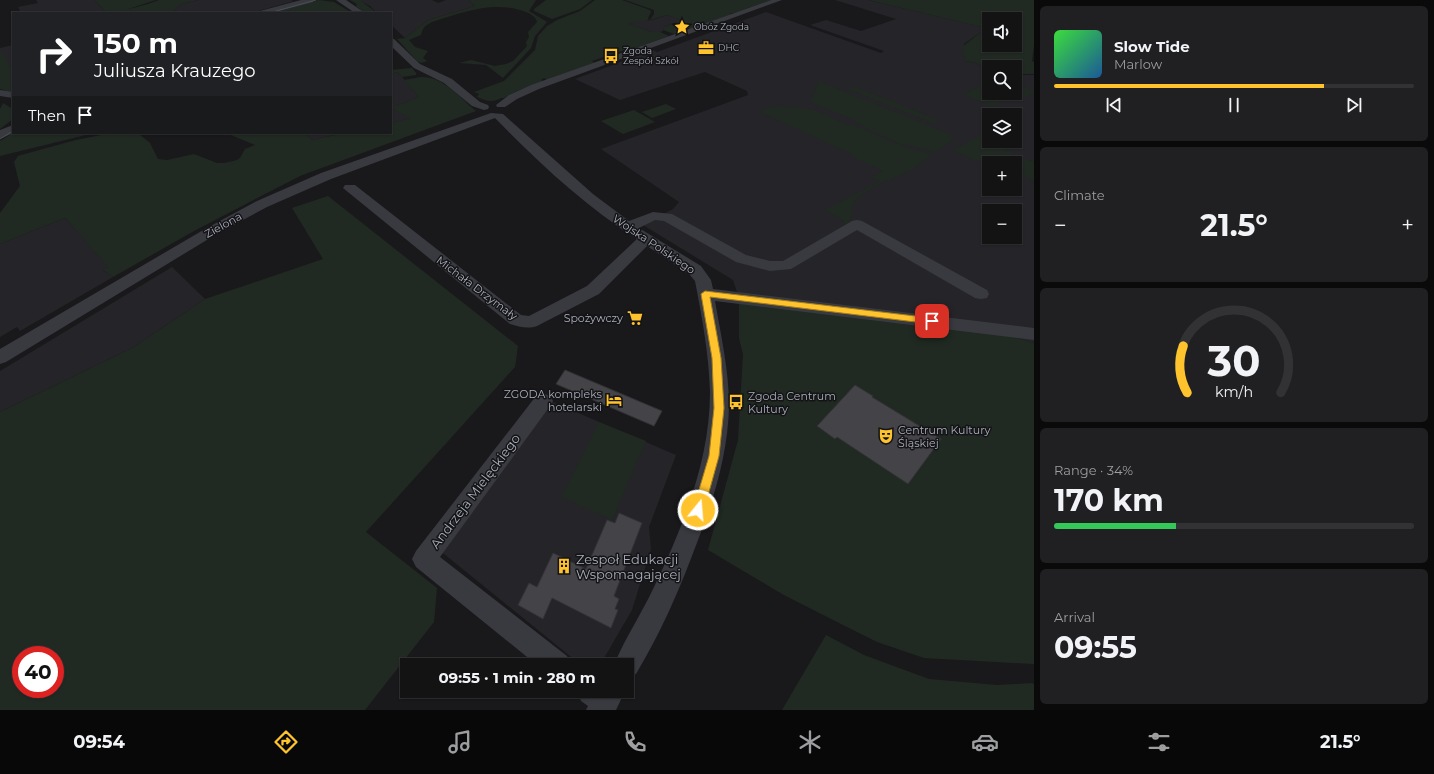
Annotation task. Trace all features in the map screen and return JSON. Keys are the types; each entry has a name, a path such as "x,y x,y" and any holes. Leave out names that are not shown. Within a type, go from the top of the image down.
{"street":[{"path":"267,12 310,0"},
{"path":"340,0 359,12"},
{"path":"491,111 513,97 535,87 778,0"},
{"name":"Wojska Polskiego","path":"392,42 417,66 448,81 476,104 491,111 588,197 628,227 696,270 703,280 715,350 719,395 718,428 714,456 698,510 676,567 654,615 631,658"},
{"path":"0,93 12,95"},
{"path":"0,98 12,100"},
{"name":"Zielona","path":"0,357 210,232 262,204 326,176 462,126 491,111"},
{"name":"Michała Drzymały","path":"350,188 516,320 531,322 593,290 647,238"},
{"path":"628,227 654,216 667,217 742,259 770,266 786,266 857,224 981,294"},
{"path":"705,294 1034,334"},
{"name":"Andrzeja Mielęckiego","path":"543,401 424,559 549,658"}],"shaded area":[{"path":"36,0 94,0 106,12 20,12 18,7 38,3"},
{"path":"94,0 156,0 125,10 159,0 199,0 181,4 172,12 106,12"},
{"path":"199,0 294,1 255,12 172,12 181,4"},
{"path":"319,0 334,2 350,12 321,12 275,12"},
{"path":"350,0 360,0 376,12 363,12 356,6 357,4"},
{"path":"359,0 432,0 438,3 446,0 468,0 475,6 428,20 405,38 392,26 392,12 376,12 370,6"},
{"path":"468,0 536,0 529,11 547,22 535,36 531,48 503,78 486,65 459,63 471,60 495,66 513,61 527,46 526,42 529,37 528,32 537,22 533,16 526,12 503,7 491,7 467,11 432,22 425,27 421,35 409,40 415,47 428,51 423,58 427,61 421,63 417,61 397,39 405,38 428,20 475,6"},
{"path":"546,0 592,0 580,9 552,19 534,11 534,9"},
{"path":"595,0 622,0 650,10 649,20 629,24 652,32 660,32 669,36 627,51 624,50 592,61 594,63 547,80 544,78 541,80 543,81 495,101 483,100 477,97 479,94 474,92 504,81 535,50 538,36 547,26 557,20 580,11"},
{"path":"625,0 771,0 734,13 730,13 732,14 690,29 675,22 681,20 667,15 650,20 654,14 654,10"},
{"path":"835,0 868,0 982,27 982,31 964,44 965,61 976,63 982,66 982,100 1022,100 1022,75 1034,75 1034,343 973,324 739,298 733,280 643,225 673,209 679,202 601,149 748,95 747,91 705,72 620,100 575,79 653,50 657,52 766,12 881,53 884,51 810,25 826,20 861,31 896,19"},
{"path":"868,0 1034,0 1034,46 1032,61 1034,62 1034,74 1022,74 1022,60 982,60 982,66 976,63 965,61 962,47 982,31 982,52 1022,52 1022,12 982,12 982,27"},
{"path":"667,15 682,20 664,27 663,31 660,32 652,32 628,24 639,20 652,20"},
{"path":"672,24 687,30 674,34 663,30 664,27"},
{"path":"12,45 12,82 0,57 0,48"},
{"path":"0,51 2,52 12,72 12,93 0,89"},
{"path":"412,68 416,75 402,77 398,72 392,74 392,70"},
{"path":"398,72 419,97 392,108 392,74"},
{"path":"421,77 437,80 451,89 476,111 300,176 194,231 113,277 103,270 108,267 65,218 0,244 0,213 20,186 14,162 18,156 76,140 106,134 139,134 150,143 158,159 167,160 194,154 217,163 224,163 237,160 240,158 245,149 255,145 228,134 307,134 311,140 340,134 392,134 392,123 410,118 392,108 419,97 404,80"},
{"path":"819,81 950,134 954,139 936,152 899,143 865,128 863,125 855,122 856,121 810,102 819,83 816,82"},
{"path":"981,85 982,100 1007,100 992,106 963,95"},
{"path":"846,86 849,88 853,86 939,120 932,123 844,87"},
{"path":"1022,86 1032,90 1034,93 1022,98"},
{"path":"3,103 12,108 12,120 0,129 0,109"},
{"path":"666,104 676,109 652,118 642,112"},
{"path":"776,106 812,109 849,125 852,124 902,146 932,154 912,169 876,186 857,198 853,204 851,219 846,225 843,220 824,210 880,181 872,177 883,171 852,157 852,155 843,150 760,112 767,108"},
{"path":"392,108 411,118 392,123"},
{"path":"634,110 655,122 623,134 601,121"},
{"path":"12,134 90,134 0,156 0,141"},
{"path":"307,134 340,134 311,140"},
{"path":"982,135 982,148 1000,148 1015,154 1012,156 982,156 982,163 952,150"},
{"path":"1022,157 1034,162 1034,181 1022,175"},
{"path":"328,196 518,346 515,367 366,532 437,588 434,622 406,658 400,658 400,665 365,710 0,710 0,412 132,348 205,299 323,259 292,208"},
{"path":"65,218 109,267 103,270 113,277 20,331 17,327 0,337 0,244"},
{"path":"172,267 205,299 132,348 0,412 0,371"},
{"path":"739,298 973,324 1034,343 1034,664 924,658 877,642 782,594 708,550 738,440 743,354 739,338"},
{"path":"548,400 676,455 649,527 651,549 632,610 604,658 572,658 438,549"},
{"path":"599,422 646,441 612,520 561,497"},
{"path":"826,635 864,655 929,679 997,685 1032,683 1034,684 1034,710 782,710"}],"building":[{"name":"ZGODA kompleks hotelarski","path":"565,370 662,411 654,426 556,384"},
{"name":"Centrum Kultury Śląskiej","path":"855,385 941,439 908,484 837,437 835,439 817,426"},
{"name":"Zespoł Edukacji Wspomagającej","path":"619,513 642,523 614,596 619,599 615,609 618,610 611,628 552,598 543,619 518,605 529,583 537,587 553,553 586,569 607,520 615,523"}],"tram line":[{"path":"273,12 316,0"},
{"path":"0,139 12,132"}],"place":[{"name":"Obóz Zgoda","path":"682,27"},
{"name":"DHC","path":"706,48"},
{"name":"Zgoda Zespół Szkół","path":"611,56"},
{"name":"Spożywczy","path":"635,318"},
{"name":"ZGODA kompleks hotelarski","path":"614,400"},
{"name":"Zgoda Centrum Kultury","path":"736,402"},
{"name":"Centrum Kultury Śląskiej","path":"886,436"},
{"name":"Zespoł Edukacji Wspomagającej","path":"564,566"}],"route":[{"path":"698,510 714,456 719,408 716,358 705,294 932,321"}]}
